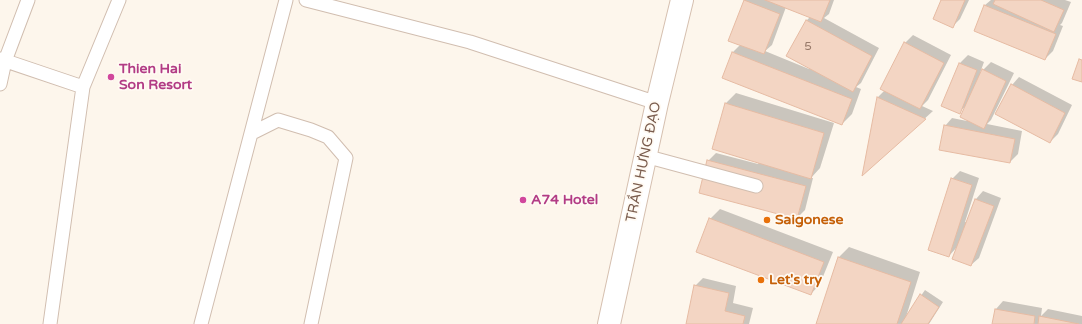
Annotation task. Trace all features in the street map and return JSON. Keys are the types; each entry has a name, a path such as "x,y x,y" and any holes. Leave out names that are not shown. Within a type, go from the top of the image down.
{"main road":[{"name":"TRẦN HƯNG ĐẠO","path":"609,324 645,156 682,0"}],"lane":[{"path":"0,84 3,60 28,0"},
{"path":"50,324 83,87 118,0"},
{"path":"201,324 286,0"},
{"path":"306,0 470,42 657,103"},
{"path":"3,60 83,87"},
{"path":"252,133 278,120 328,137 346,158 311,324"},
{"path":"645,156 756,186"}],"building":[{"path":"744,0 780,14 764,54 728,41"},
{"path":"765,0 830,0 821,22"},
{"path":"941,0 965,0 953,28 933,19"},
{"path":"995,0 1041,0 1064,10 1054,32 993,4"},
{"path":"984,5 1056,34 1045,60 974,31"},
{"path":"806,20 872,56 853,92 786,56"},
{"path":"904,42 944,63 920,109 880,89"},
{"path":"732,52 852,99 842,125 722,78"},
{"path":"1079,59 1082,60 1082,82 1072,79"},
{"path":"959,63 977,70 960,114 941,106"},
{"path":"982,69 1006,81 984,129 960,117"},
{"path":"1011,84 1065,113 1050,143 995,114"},
{"path":"877,97 926,119 862,176"},
{"path":"725,103 824,133 811,179 712,149"},
{"path":"944,125 1015,139 1010,163 939,150"},
{"path":"707,160 806,186 797,219 699,193"},
{"path":"951,178 972,185 949,257 928,250"},
{"path":"975,199 994,206 971,266 952,259"},
{"path":"709,218 824,262 811,295 696,252"},
{"path":"838,257 911,282 897,324 816,324"},
{"path":"694,285 729,293 725,311 745,316 743,324 686,324"},
{"path":"920,294 939,307 928,324 901,324"},
{"path":"995,309 1035,316 1034,324 992,324"},
{"path":"1039,316 1079,324 1038,324"}],"place":[{"name":"Thien Hai Son Resort","path":"111,77"},
{"name":"A74 Hotel","path":"523,200"},
{"name":"Saigonese","path":"767,220"},
{"name":"Let's try","path":"761,280"}]}
